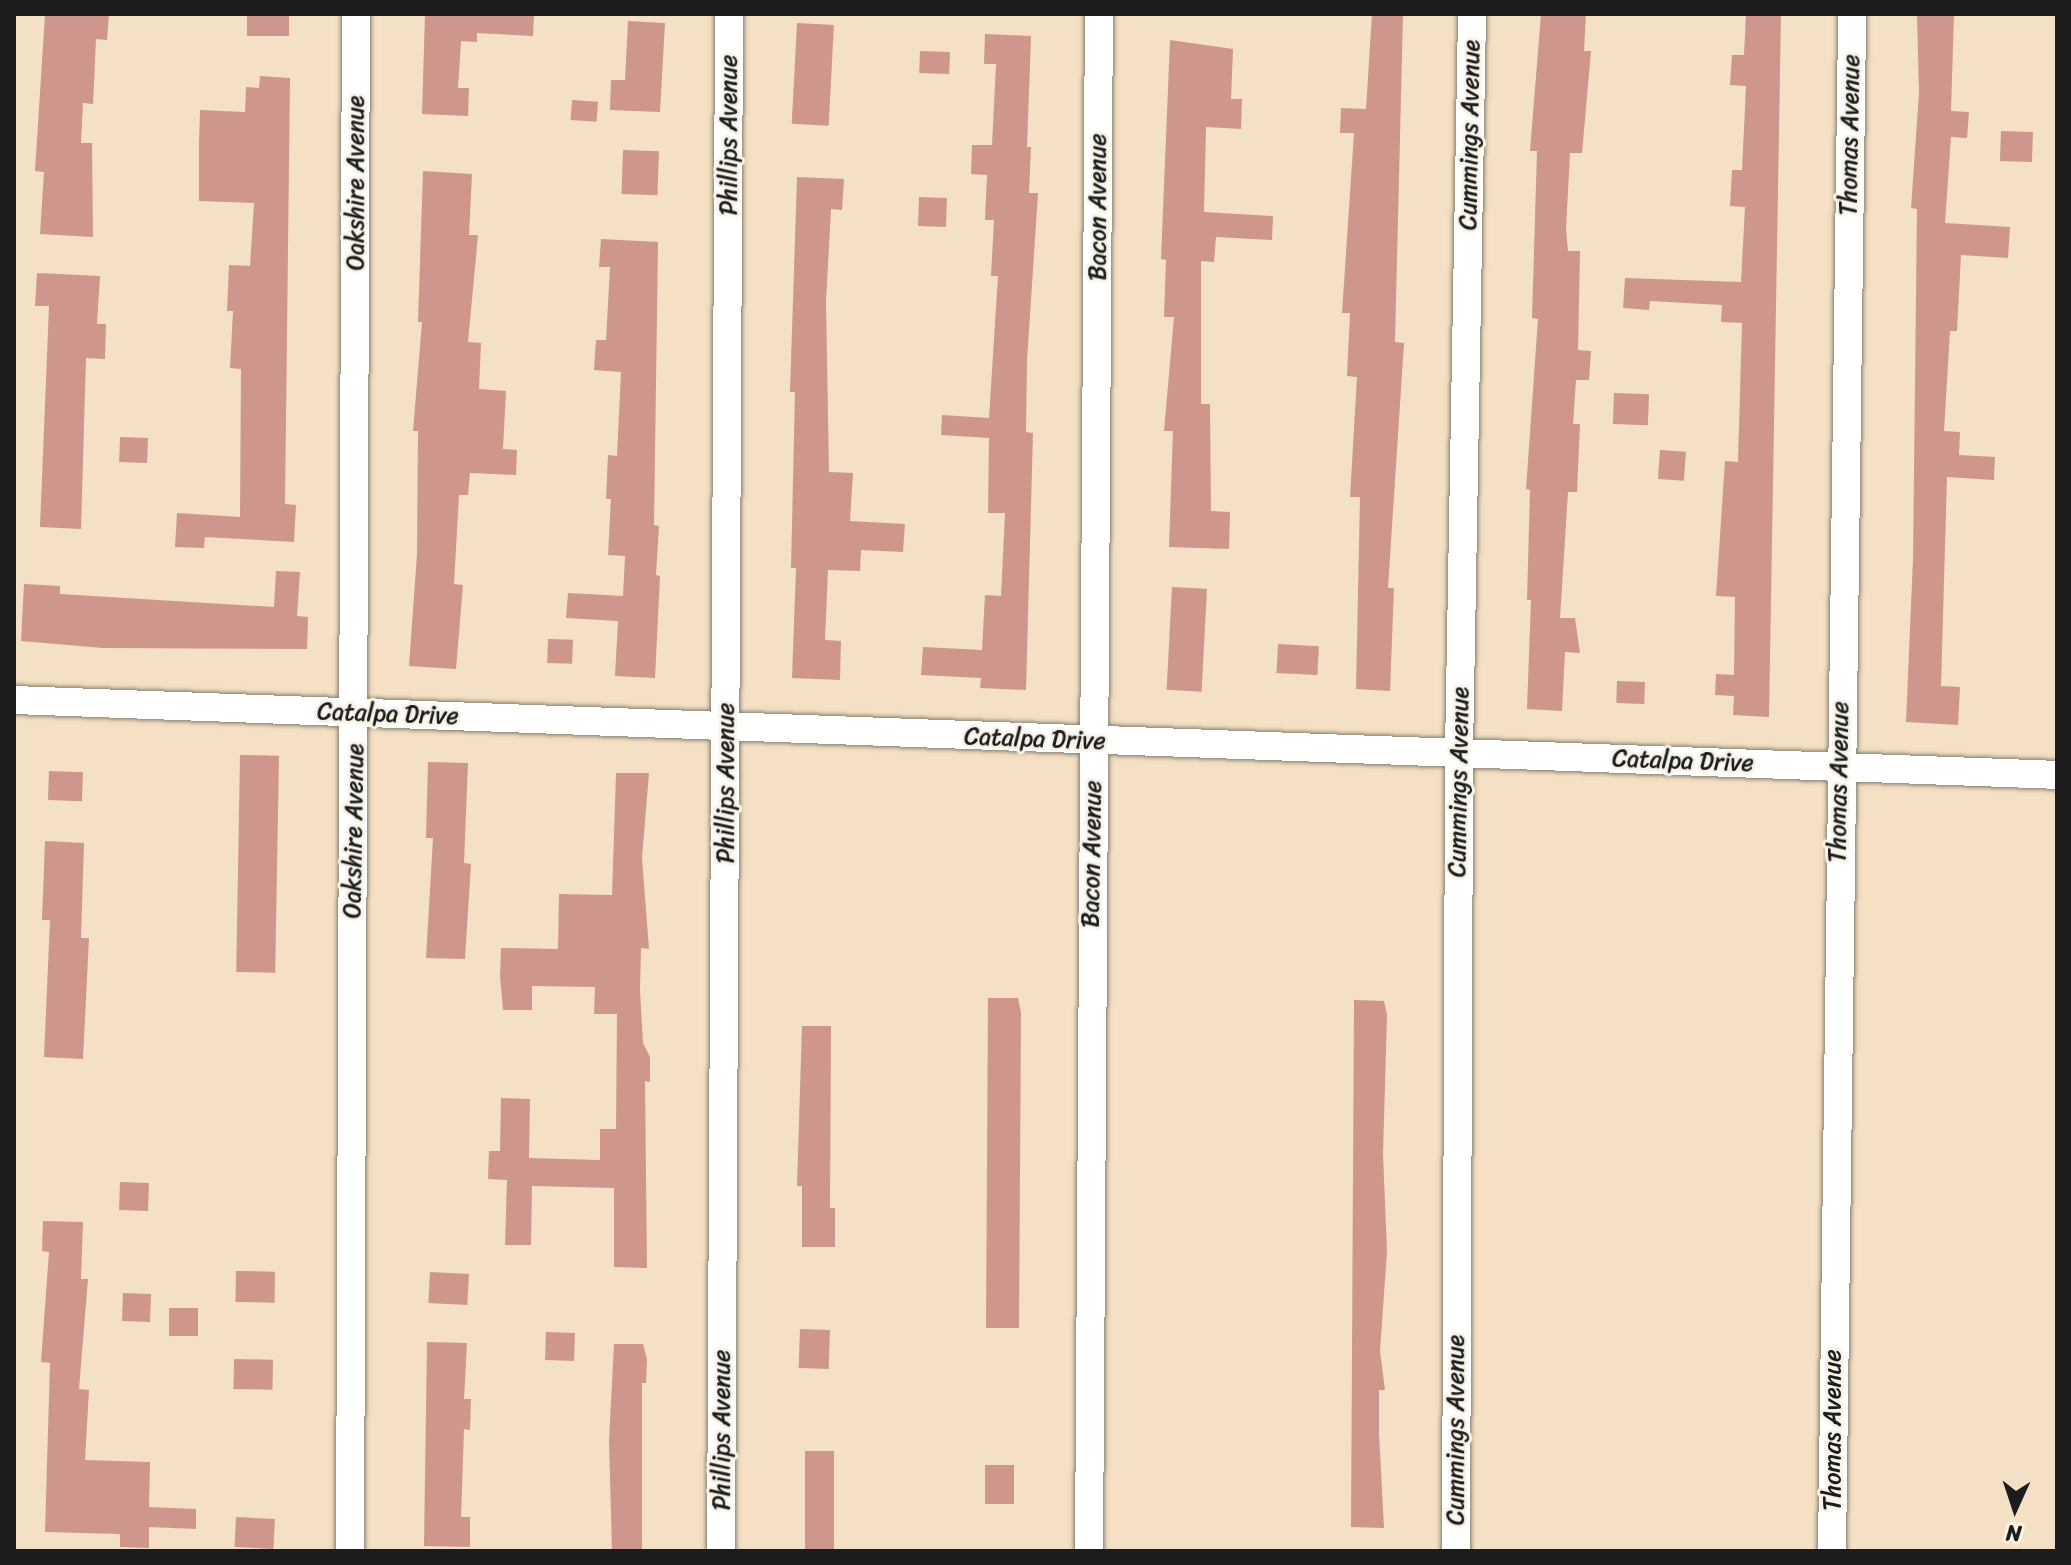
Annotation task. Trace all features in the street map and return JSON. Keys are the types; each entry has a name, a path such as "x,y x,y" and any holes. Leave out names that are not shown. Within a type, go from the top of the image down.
{"street":[{"name":"Oakshire Avenue","path":"350,1551 356,713 356,14"},
{"name":"Phillips Avenue","path":"721,1551 729,14"},
{"name":"Bacon Avenue","path":"1089,1551 1099,14"},
{"name":"Cummings Avenue","path":"1456,1551 1459,752 1472,14"},
{"name":"Thomas Avenue","path":"1832,1551 1839,766 1852,14"},
{"name":"Catalpa Drive","path":"14,700 2057,775"}],"building":[{"path":"45,14 109,14 107,40 96,39 93,104 83,103 81,143 92,143 93,237 40,234 44,172 35,171"},
{"path":"247,14 289,14 289,36 247,36"},
{"path":"425,14 534,14 533,36 477,33 477,42 461,41 458,88 469,88 468,116 422,114"},
{"path":"1372,14 1403,14 1395,342 1404,343 1388,588 1394,588 1390,691 1356,689 1360,497 1350,497 1357,377 1347,376 1350,313 1342,313 1354,133 1340,133 1341,108 1366,109"},
{"path":"1541,14 1586,14 1584,51 1591,51 1582,153 1570,153 1566,229 1568,251 1580,251 1578,350 1591,351 1589,380 1576,380 1573,424 1580,424 1577,492 1568,492 1560,618 1575,618 1580,653 1565,652 1562,711 1527,709 1531,600 1527,600 1530,490 1526,489 1538,319 1532,318 1537,151 1530,151"},
{"path":"1746,14 1781,14 1769,717 1733,715 1734,696 1715,695 1716,674 1734,675 1735,597 1716,596 1725,461 1738,462 1742,323 1721,322 1722,305 1650,301 1649,310 1623,308 1625,278 1741,282 1745,207 1730,206 1732,170 1742,170 1746,86 1730,85 1732,55 1744,55"},
{"path":"1917,14 1954,14 1951,111 1969,112 1967,138 1951,137 1945,223 2010,227 2008,258 1961,255 1957,331 1950,331 1944,431 1960,432 1959,455 1995,457 1994,480 1947,477 1941,686 1960,687 1958,725 1906,722 1913,559 1917,209 1911,208 1919,93"},
{"path":"628,21 665,23 660,112 610,110 611,80 625,80"},
{"path":"797,23 834,25 829,126 792,124"},
{"path":"985,34 1031,36 1027,147 1031,147 1029,193 1038,193 1027,361 1026,432 1033,433 1026,690 980,688 981,678 921,675 923,647 982,650 985,595 1001,596 1005,513 988,513 989,438 941,435 942,415 989,418 998,276 991,276 994,220 985,220 987,175 971,174 972,145 992,145 996,64 984,64"},
{"path":"1170,40 1233,49 1231,99 1242,99 1241,129 1206,127 1204,212 1273,216 1272,240 1216,237 1214,262 1201,261 1201,404 1210,404 1211,511 1230,512 1229,549 1169,547 1173,431 1164,431 1174,317 1164,317 1166,260 1161,259"},
{"path":"920,51 950,52 949,74 919,73"},
{"path":"260,76 290,78 285,504 296,505 294,542 205,537 204,548 175,547 177,513 240,517 241,369 230,368 233,311 227,311 229,265 250,266 254,203 199,201 200,110 245,112 246,87 259,88"},
{"path":"572,100 598,102 597,122 571,120"},
{"path":"2001,131 2033,132 2032,162 2000,161"},
{"path":"623,150 659,151 657,195 621,194"},
{"path":"423,171 472,174 469,235 478,235 468,342 481,343 479,389 506,391 503,449 517,450 516,475 470,473 468,495 459,495 454,584 463,585 456,669 409,666 417,554 418,431 413,431 422,322 418,322"},
{"path":"797,177 844,179 842,210 831,209 826,302 829,472 853,473 850,521 905,524 903,552 861,550 860,571 828,570 825,640 841,641 840,680 792,678 796,568 791,568 795,392 790,392"},
{"path":"919,197 947,198 946,227 918,226"},
{"path":"601,239 658,242 654,525 659,526 656,575 660,576 655,678 615,676 618,621 566,618 568,593 623,596 625,556 608,555 611,499 606,499 608,455 617,456 621,372 594,370 596,340 606,340 610,267 599,267"},
{"path":"37,273 100,276 97,324 106,324 105,359 86,358 81,529 40,527 49,306 35,306"},
{"path":"1614,393 1649,394 1648,425 1613,424"},
{"path":"120,437 148,438 147,463 119,462"},
{"path":"1660,450 1686,452 1684,481 1658,479"},
{"path":"276,571 300,572 297,616 308,617 307,649 103,648 21,641 24,584 60,586 60,594 274,607"},
{"path":"1172,587 1207,589 1202,692 1167,690"},
{"path":"548,639 573,640 572,664 547,663"},
{"path":"1278,644 1319,646 1317,675 1276,673"},
{"path":"1617,681 1645,682 1644,704 1616,703"},
{"path":"240,755 279,756 275,973 236,972"},
{"path":"428,762 468,763 464,863 471,864 465,959 426,958 433,838 426,838"},
{"path":"49,771 83,772 82,801 48,800"},
{"path":"616,773 649,773 642,858 649,949 641,948 640,990 643,1043 650,1057 650,1082 645,1081 647,1268 614,1267 614,1188 532,1186 531,1245 505,1245 507,1180 488,1179 489,1151 500,1151 501,1098 530,1099 529,1158 600,1160 600,1129 616,1129 617,1014 594,1014 595,987 532,986 532,1010 503,1010 500,976 501,948 558,949 559,894 612,895"},
{"path":"45,841 84,843 81,938 89,938 83,1059 44,1057 50,920 42,920"},
{"path":"988,998 1018,998 1021,1013 1019,1328 986,1328"},
{"path":"1354,1000 1384,1001 1387,1015 1383,1154 1387,1251 1380,1351 1385,1390 1379,1390 1384,1528 1351,1527"},
{"path":"802,1026 831,1026 830,1208 835,1208 835,1247 802,1247 802,1186 797,1186"},
{"path":"120,1182 149,1183 148,1211 119,1210"},
{"path":"43,1221 83,1222 81,1279 88,1279 79,1389 89,1390 85,1460 150,1462 149,1507 196,1509 196,1529 149,1527 149,1548 120,1547 120,1534 45,1532 50,1363 41,1362 49,1252 42,1251"},
{"path":"236,1271 275,1272 274,1303 235,1302"},
{"path":"430,1272 469,1274 467,1305 428,1303"},
{"path":"123,1293 151,1294 150,1322 122,1321"},
{"path":"169,1308 198,1308 198,1336 169,1336"},
{"path":"800,1329 830,1330 829,1369 799,1368"},
{"path":"546,1332 575,1333 574,1361 545,1360"},
{"path":"427,1342 467,1343 464,1399 471,1399 470,1430 464,1429 461,1517 470,1517 470,1547 424,1546"},
{"path":"614,1344 643,1344 647,1359 646,1383 642,1383 642,1551 612,1551 609,1441"},
{"path":"234,1359 273,1360 272,1390 233,1389"},
{"path":"805,1451 834,1451 834,1550 805,1550"},
{"path":"985,1465 1014,1465 1014,1504 985,1504"},
{"path":"236,1517 275,1519 273,1549 234,1547"}]}
